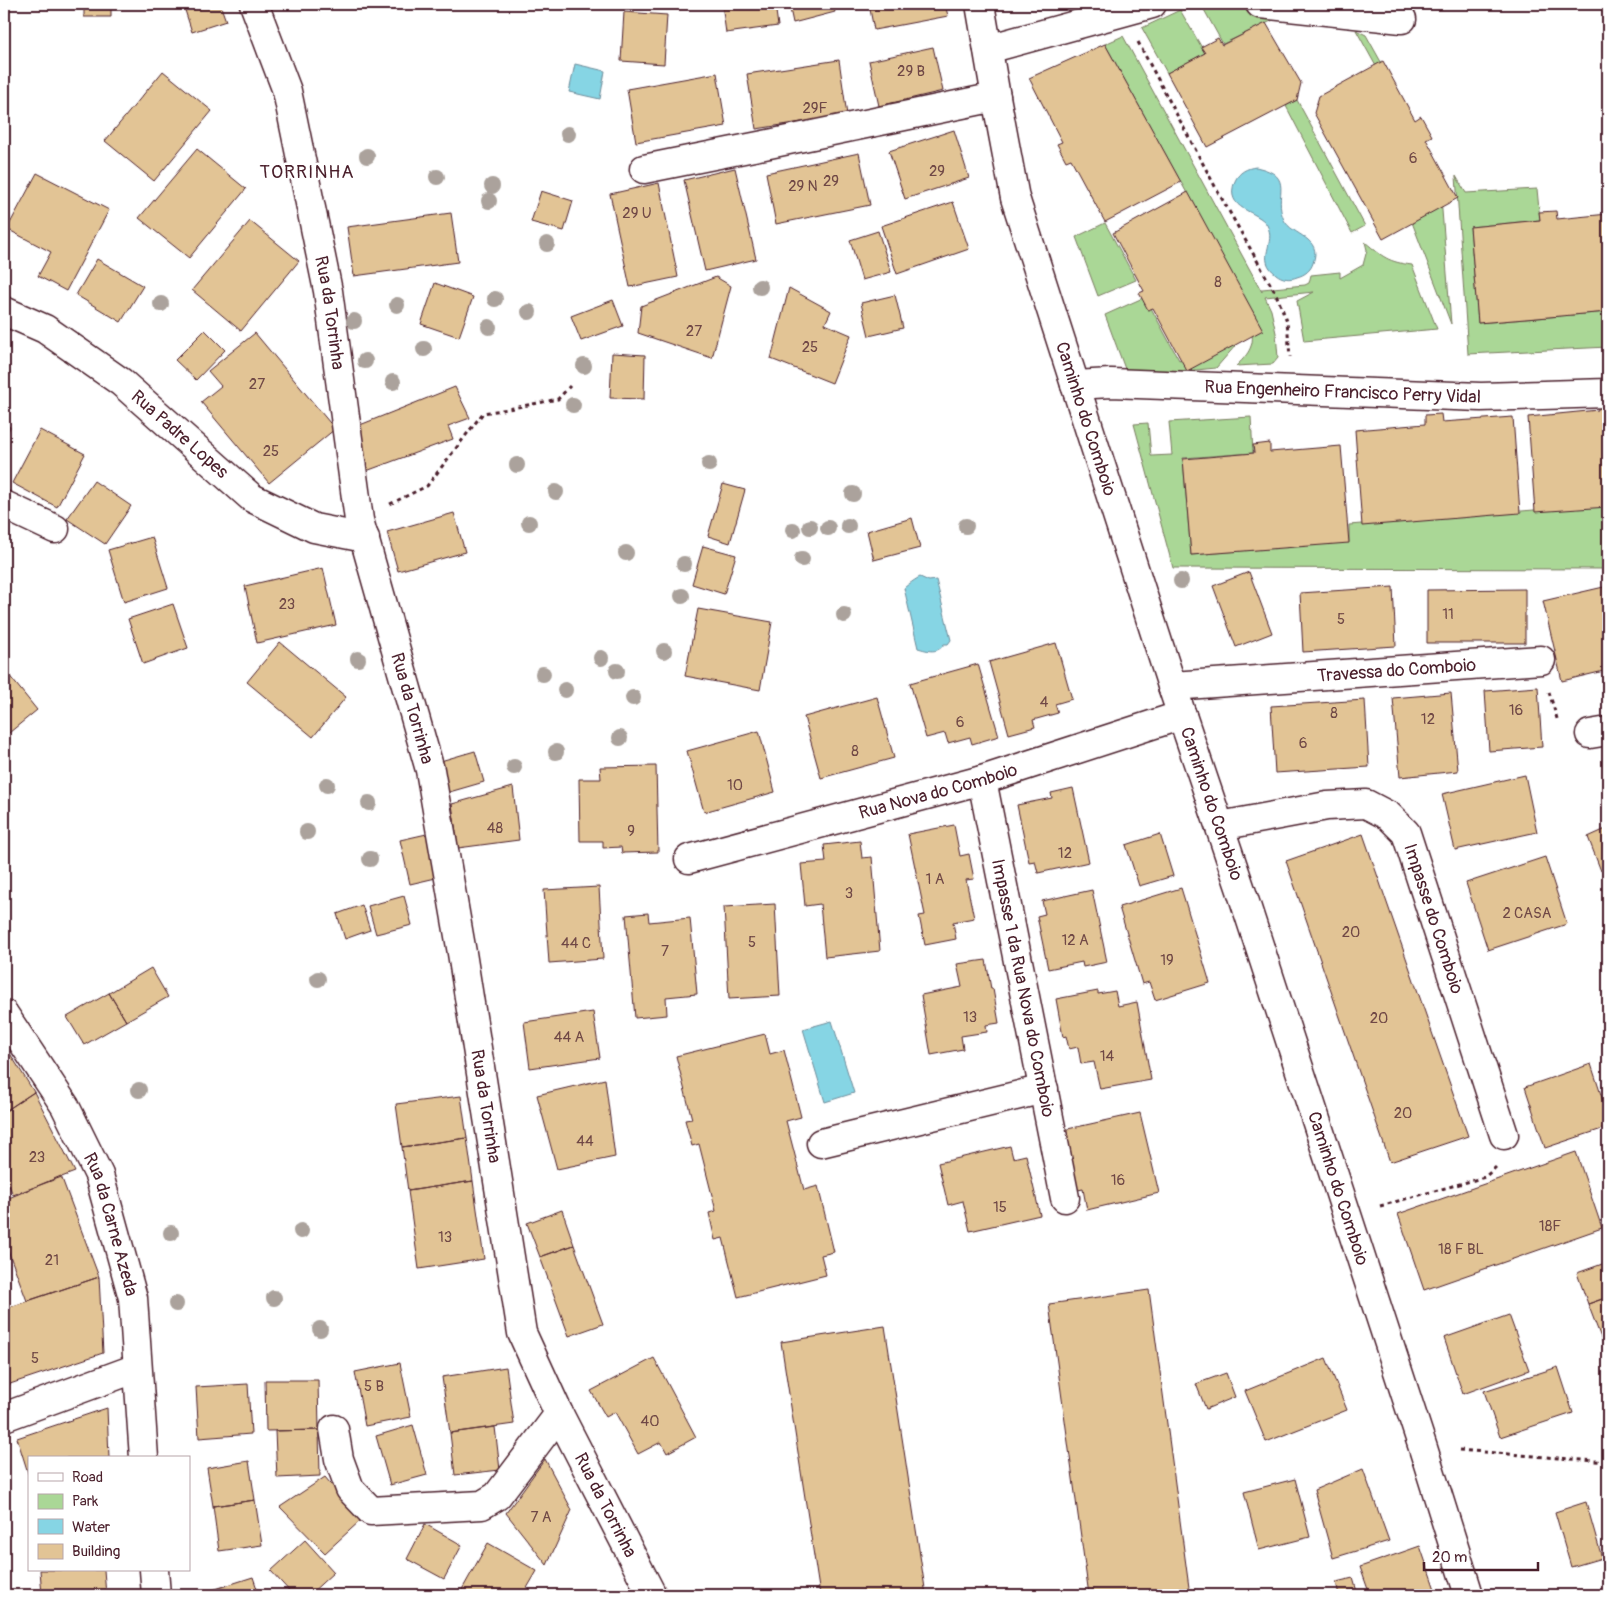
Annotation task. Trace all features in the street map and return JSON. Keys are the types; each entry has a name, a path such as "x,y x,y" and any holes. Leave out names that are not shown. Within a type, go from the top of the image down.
{"street":[{"name":"Rua da Torrinha","path":"254,4 287,90 328,291 362,529 430,770 462,953 522,1334 556,1406 652,1595"},
{"name":"Caminho do Comboio","path":"980,4 1016,198 1172,686 1220,826 1423,1448 1469,1595"},
{"path":"988,49 1152,4"},
{"path":"1260,4 1402,19"},
{"path":"644,169 996,97"},
{"name":"Rua Padre Lopes","path":"4,310 46,329 121,382 252,498 314,528 362,529"},
{"name":"Rua Engenheiro Francisco Perry Vidal","path":"1075,385 1110,382 1482,397 1608,393"},
{"path":"4,505 55,529"},
{"name":"Travessa do Comboio","path":"1172,686 1541,660"},
{"name":"Rua Nova do Comboio","path":"690,859 982,780 1182,715"},
{"name":"Impasse 1 da Rua Nova do Comboio","path":"982,780 1065,1198"},
{"name":"Impasse do Comboio","path":"1220,826 1327,806 1366,804 1389,816 1406,833 1504,1135"},
{"name":"Rua da Carne Azeda","path":"4,1014 65,1106 99,1175 133,1298 144,1456"},
{"path":"822,1143 1044,1089"},
{"path":"4,1417 137,1368"},
{"path":"334,1430 339,1459 350,1489 371,1511 482,1504 497,1496 556,1406"},
{"path":"154,1572 156,1595"}],"path":[{"path":"1136,38 1217,190 1276,294 1287,321 1290,358"},
{"path":"362,529 427,486 484,413 558,398 570,386"},
{"path":"1541,660 1559,729"},
{"path":"1372,1208 1485,1177 1496,1167"},
{"path":"1423,1448 1608,1462"}],"green space":[{"path":"1202,6 1288,13 1223,44"},
{"path":"1180,10 1205,53 1167,73 1142,28"},
{"path":"1356,30 1366,35 1404,103 1398,106"},
{"path":"1123,36 1262,292 1262,289 1305,285 1309,283 1311,275 1340,272 1340,278 1363,265 1367,250 1365,242 1386,258 1412,265 1437,329 1304,341 1297,301 1314,292 1265,297 1271,310 1276,333 1278,358 1273,364 1236,366 1251,346 1251,331 1260,326 1105,44"},
{"path":"1297,100 1365,226 1352,233 1286,106"},
{"path":"1456,176 1466,193 1537,189 1540,220 1470,227 1478,323 1608,312 1608,347 1468,354"},
{"path":"1440,185 1451,324 1405,204"},
{"path":"1105,223 1136,280 1098,296 1076,237"},
{"path":"1145,297 1179,360 1233,331 1237,337 1236,345 1216,368 1128,377 1105,315"},
{"path":"1251,417 1253,453 1183,458 1191,555 1349,542 1349,525 1608,504 1608,569 1173,568 1134,424 1148,423 1151,456 1172,455 1169,422"}],"water":[{"path":"575,64 605,71 600,99 569,92"},
{"path":"1256,167 1268,171 1280,181 1280,202 1284,220 1293,230 1310,242 1314,248 1315,254 1311,268 1300,276 1283,278 1270,268 1267,262 1270,238 1267,225 1263,220 1244,209 1234,198 1235,181 1239,175 1249,168"},
{"path":"920,577 929,581 936,580 951,640 948,644 944,644 936,650 929,651 918,648 904,588"},
{"path":"832,1021 854,1093 825,1102 803,1029"}],"building":[{"path":"84,4 111,4 111,17 84,17"},
{"path":"183,4 220,4 226,21 192,32"},
{"path":"722,4 775,4 778,26 726,33"},
{"path":"789,4 833,4 835,12 793,23"},
{"path":"869,4 945,4 948,16 874,30"},
{"path":"624,12 667,15 664,64 621,61"},
{"path":"1266,23 1301,83 1297,100 1207,147 1167,73 1205,53 1201,47 1218,38 1222,45"},
{"path":"1105,44 1181,182 1105,222 1071,159 1066,161 1057,144 1062,142 1029,78"},
{"path":"933,47 943,91 879,106 869,61"},
{"path":"839,60 847,115 756,129 747,74"},
{"path":"1383,61 1415,120 1421,116 1432,136 1426,139 1458,198 1383,239 1314,113 1319,96"},
{"path":"163,71 212,111 154,181 105,141"},
{"path":"717,73 726,126 636,142 627,89"},
{"path":"954,130 969,178 905,199 889,151"},
{"path":"197,149 246,189 189,258 139,218"},
{"path":"859,153 870,205 776,224 766,173"},
{"path":"735,168 756,259 705,271 684,180"},
{"path":"37,173 109,210 66,291 38,276 51,252 7,229"},
{"path":"659,183 678,277 630,287 610,194"},
{"path":"541,191 573,201 564,231 531,222"},
{"path":"1188,192 1263,330 1187,371 1153,308 1148,310 1139,293 1144,291 1113,233"},
{"path":"953,202 969,249 897,274 881,226"},
{"path":"1556,211 1557,219 1608,214 1608,312 1478,323 1470,227 1540,220 1539,212"},
{"path":"451,213 458,262 354,276 347,227"},
{"path":"250,221 299,261 241,331 192,290"},
{"path":"878,231 891,272 862,280 850,240"},
{"path":"97,259 143,286 121,322 76,295"},
{"path":"716,277 731,286 712,358 638,333 641,306"},
{"path":"435,283 473,297 459,337 421,324"},
{"path":"789,288 831,311 825,324 851,335 832,383 771,359"},
{"path":"895,295 903,328 869,336 861,303"},
{"path":"613,300 623,326 581,341 571,316"},
{"path":"205,330 225,350 196,380 175,360"},
{"path":"255,333 335,429 269,483 201,402 221,386 208,371"},
{"path":"612,353 645,355 644,399 610,398"},
{"path":"455,387 470,418 448,426 453,439 361,473 350,429"},
{"path":"1608,401 1608,507 1535,512 1528,417 1598,410 1598,402"},
{"path":"1441,414 1442,422 1513,417 1520,513 1362,526 1355,430 1425,424 1425,415"},
{"path":"4,424 10,427 4,441"},
{"path":"40,430 85,454 57,507 12,483"},
{"path":"1270,443 1270,452 1341,446 1349,543 1191,555 1183,459 1254,453 1253,445"},
{"path":"94,481 131,506 105,544 67,519"},
{"path":"723,484 745,490 730,543 708,536"},
{"path":"454,513 465,552 398,571 387,532"},
{"path":"912,518 920,548 874,560 867,531"},
{"path":"152,537 168,588 124,602 108,550"},
{"path":"703,546 736,555 724,594 692,584"},
{"path":"323,568 336,625 257,643 245,586"},
{"path":"1249,572 1272,633 1236,647 1213,586"},
{"path":"1608,586 1608,670 1562,681 1543,601"},
{"path":"1393,587 1396,646 1303,652 1300,593"},
{"path":"1525,589 1525,643 1427,643 1427,590"},
{"path":"173,604 188,648 143,664 128,619"},
{"path":"698,609 772,622 760,690 685,676"},
{"path":"280,642 346,697 313,737 247,682"},
{"path":"1056,643 1072,699 1055,704 1058,713 1033,720 1035,727 1009,734 989,662"},
{"path":"978,664 999,736 972,744 970,737 948,743 945,733 926,738 910,683"},
{"path":"4,669 37,710 4,737"},
{"path":"1538,687 1542,747 1489,751 1485,691"},
{"path":"1451,693 1458,771 1400,777 1393,698"},
{"path":"877,697 894,758 821,778 804,717"},
{"path":"1365,700 1369,767 1275,773 1271,706"},
{"path":"759,731 775,792 704,812 687,751"},
{"path":"475,751 484,782 446,793 437,762"},
{"path":"656,766 658,852 622,853 621,847 603,848 603,841 580,841 579,779 601,779 600,767"},
{"path":"1525,775 1537,832 1455,850 1442,794"},
{"path":"513,787 519,840 458,848 452,804"},
{"path":"1073,788 1089,862 1038,873 1035,861 1029,862 1017,805 1052,798 1051,793"},
{"path":"954,825 960,856 969,854 974,879 966,880 974,918 953,922 956,939 925,945 919,916 925,915 908,834"},
{"path":"1608,828 1608,868 1601,871 1588,837"},
{"path":"431,833 440,877 410,884 400,840"},
{"path":"1160,834 1173,876 1139,886 1126,845"},
{"path":"1363,834 1468,1136 1390,1162 1286,861"},
{"path":"860,841 862,858 872,857 880,951 825,957 820,904 805,906 801,864 826,862 824,845"},
{"path":"1545,857 1567,924 1488,950 1466,883"},
{"path":"599,887 603,959 549,963 544,890"},
{"path":"1181,888 1210,983 1155,1000 1149,982 1142,984 1119,907"},
{"path":"1092,890 1107,962 1083,967 1082,962 1048,969 1037,916 1045,914 1042,901"},
{"path":"404,896 412,925 376,934 368,906"},
{"path":"775,904 780,996 729,999 724,907"},
{"path":"362,905 370,930 345,939 337,914"},
{"path":"648,913 649,922 690,918 697,994 666,997 667,1015 635,1018 626,915"},
{"path":"986,960 999,1023 986,1025 987,1032 961,1036 963,1049 931,1055 921,995 962,987 957,964"},
{"path":"151,968 168,997 126,1021 109,993"},
{"path":"1098,991 1098,994 1115,991 1118,1006 1137,1002 1151,1080 1100,1089 1094,1062 1081,1064 1078,1047 1069,1049 1066,1036 1063,1037 1056,999"},
{"path":"109,993 126,1021 84,1045 67,1017"},
{"path":"593,1012 600,1058 530,1068 524,1022"},
{"path":"765,1034 770,1054 784,1050 801,1117 786,1121 804,1190 818,1186 834,1252 821,1255 826,1275 738,1297 723,1238 715,1240 709,1213 716,1211 699,1144 692,1146 685,1120 692,1119 676,1056"},
{"path":"4,1044 34,1092 4,1112"},
{"path":"1591,1064 1608,1116 1608,1127 1545,1148 1525,1087"},
{"path":"605,1079 615,1157 557,1169 537,1095"},
{"path":"34,1092 75,1172 13,1195 4,1173 4,1112"},
{"path":"461,1096 467,1138 402,1147 396,1104"},
{"path":"1140,1113 1159,1193 1087,1210 1083,1189 1073,1191 1054,1132"},
{"path":"467,1138 473,1181 408,1191 402,1147"},
{"path":"1010,1146 1013,1158 1026,1155 1040,1215 970,1231 963,1201 948,1205 938,1163"},
{"path":"1576,1152 1602,1228 1424,1290 1398,1214"},
{"path":"61,1176 99,1277 27,1301 4,1240 4,1200"},
{"path":"473,1181 484,1259 419,1269 408,1191"},
{"path":"562,1210 574,1245 540,1257 527,1223"},
{"path":"574,1245 603,1324 569,1336 540,1257"},
{"path":"1608,1262 1608,1297 1588,1304 1577,1273"},
{"path":"99,1277 103,1353 4,1386 4,1309"},
{"path":"1149,1290 1190,1595 1089,1595 1049,1304"},
{"path":"1608,1297 1608,1335 1601,1338 1588,1304"},
{"path":"1509,1315 1529,1370 1463,1394 1444,1338"},
{"path":"885,1326 926,1595 820,1595 781,1342"},
{"path":"1608,1335 1608,1358 1601,1338"},
{"path":"654,1358 696,1437 667,1453 661,1442 638,1454 615,1412 606,1417 591,1391"},
{"path":"1326,1358 1347,1410 1266,1442 1245,1391"},
{"path":"400,1363 411,1417 365,1426 355,1372"},
{"path":"506,1367 514,1424 450,1433 442,1377"},
{"path":"1558,1367 1573,1413 1500,1437 1484,1391"},
{"path":"1226,1373 1235,1397 1206,1409 1196,1384"},
{"path":"265,1380 318,1380 319,1430 266,1431"},
{"path":"248,1384 251,1434 199,1438 196,1387"},
{"path":"107,1408 109,1456 28,1456 28,1473 17,1438"},
{"path":"413,1425 427,1475 390,1485 376,1436"},
{"path":"495,1427 500,1470 455,1475 450,1433"},
{"path":"319,1430 320,1476 277,1478 275,1431"},
{"path":"545,1459 572,1510 547,1565 506,1513"},
{"path":"249,1461 255,1500 213,1506 207,1468"},
{"path":"1363,1469 1389,1541 1333,1558 1314,1490"},
{"path":"325,1477 361,1520 325,1553 280,1507"},
{"path":"1295,1479 1310,1537 1259,1550 1244,1492"},
{"path":"255,1500 262,1545 219,1551 213,1506"},
{"path":"1586,1502 1602,1558 1571,1567 1555,1512"},
{"path":"425,1524 462,1545 444,1579 407,1559"},
{"path":"305,1540 334,1572 309,1595 293,1595 271,1571"},
{"path":"488,1543 537,1571 523,1595 459,1595"},
{"path":"1420,1546 1437,1595 1370,1595 1360,1567"},
{"path":"40,1572 104,1572 106,1595 42,1595"},
{"path":"253,1577 259,1595 208,1595 206,1592"},
{"path":"1353,1578 1358,1595 1339,1595 1336,1582"}],"district":[{"name":"TORRINHA","path":"307,172"}]}
